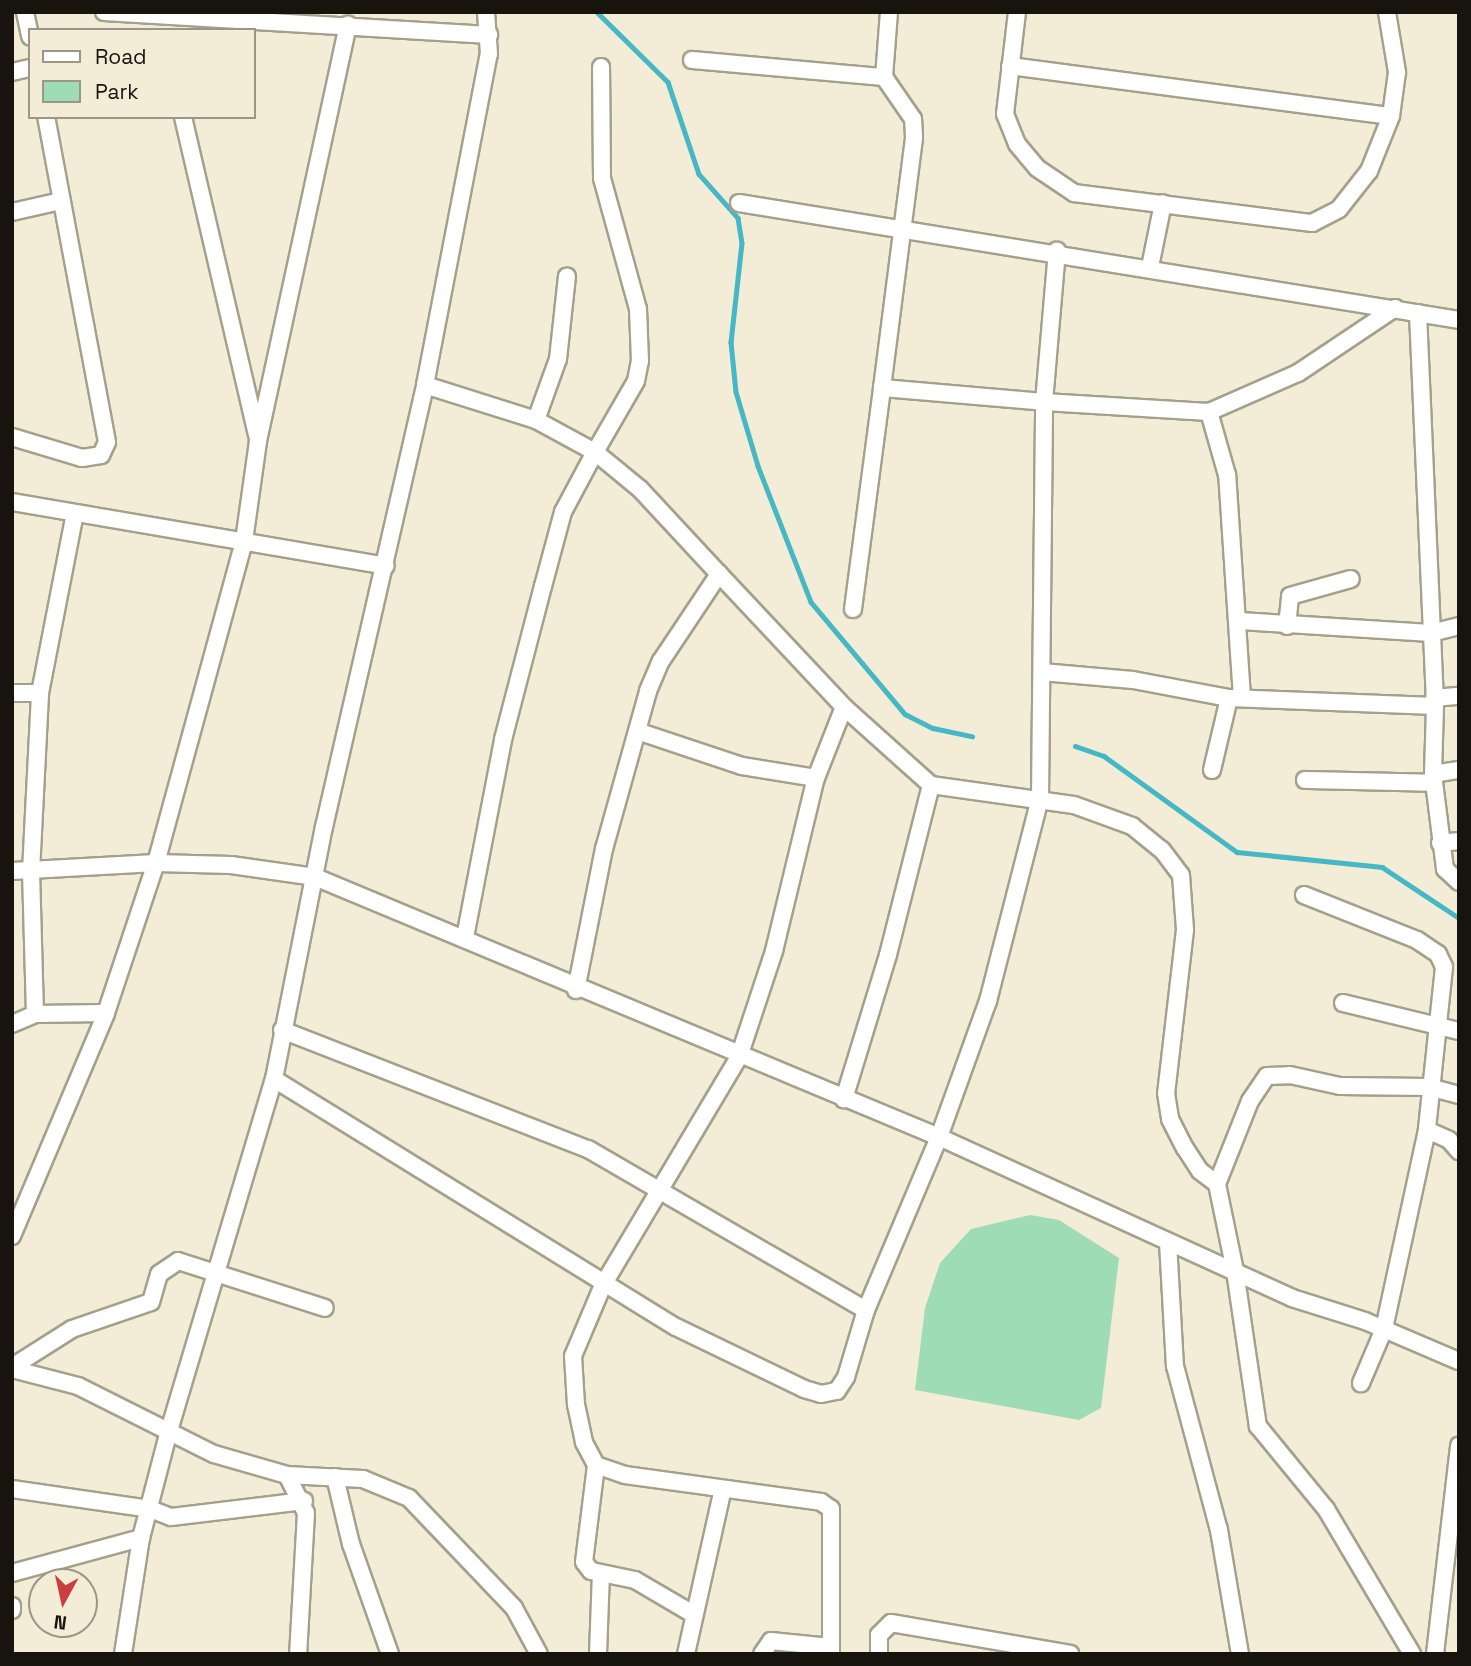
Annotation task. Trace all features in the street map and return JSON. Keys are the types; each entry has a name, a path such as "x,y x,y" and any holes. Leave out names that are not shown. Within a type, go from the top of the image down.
{"street":[{"path":"104,12 161,23 348,25 489,35"},
{"path":"123,1654 141,1538 168,1434 274,1079 315,877 425,385 489,35 486,12"},
{"path":"853,609 913,118 884,77 889,12"},
{"path":"1017,12 1005,114 1017,144 1037,168 1074,193 1312,223 1326,218 1369,172 1391,116 1397,72 1387,12"},
{"path":"12,1236 106,1013 156,863 244,541 258,441 348,25"},
{"path":"692,60 884,77"},
{"path":"1010,66 1391,116"},
{"path":"466,938 503,740 563,512 636,382 640,361 638,309 602,178 601,67"},
{"path":"12,437 82,458 101,454 107,442 46,119"},
{"path":"183,119 258,441"},
{"path":"12,212 61,201"},
{"path":"739,203 1056,251 1459,320"},
{"path":"1150,267 1163,203"},
{"path":"274,1079 676,1328 821,1394 837,1391 846,1377 866,1310 939,1137 988,1001 1040,798 1042,672 1038,610 1044,402 1056,251"},
{"path":"536,420 558,359 567,276"},
{"path":"882,388 1044,402 1209,412 1298,373 1395,308"},
{"path":"1418,313 1434,702 1433,779 1445,869 1459,882"},
{"path":"425,385 536,420 595,452 640,489 844,707 931,785 1040,798 1132,826 1162,850 1181,876 1185,930 1166,1093 1170,1119 1200,1171 1217,1184"},
{"path":"1209,412 1227,475 1240,621 1236,698 1212,770"},
{"path":"12,502 386,566"},
{"path":"34,1014 31,872 40,693 75,513"},
{"path":"576,990 604,849 637,731 662,661 719,573"},
{"path":"1287,626 1290,596 1351,579"},
{"path":"1240,621 1431,633 1459,626"},
{"path":"1042,672 1133,680 1236,698 1434,702 1459,696"},
{"path":"12,693 40,693"},
{"path":"693,1614 635,1580 591,1571 584,1562 596,1465 583,1442 576,1405 573,1356 603,1285 739,1057 774,951 816,778 844,707"},
{"path":"637,731 742,766 816,778"},
{"path":"1305,780 1433,779 1459,770"},
{"path":"844,1099 888,955 931,785"},
{"path":"1440,843 1459,841"},
{"path":"12,871 156,863 231,865 315,877 466,938 576,990 939,1137 1292,1298 1384,1329 1459,1361"},
{"path":"1304,895 1417,940 1438,954 1444,967 1429,1087 1427,1130 1384,1329 1361,1382"},
{"path":"1343,1003 1459,1031"},
{"path":"12,1024 34,1014 106,1013"},
{"path":"282,1030 587,1149 866,1310"},
{"path":"1412,1654 1326,1509 1258,1426 1235,1270 1217,1184 1250,1101 1267,1076 1290,1075 1340,1086 1429,1087 1459,1095"},
{"path":"1427,1130 1449,1140 1459,1151"},
{"path":"1168,1242 1175,1366 1219,1530 1240,1654"},
{"path":"12,1368 72,1329 151,1302 159,1274 167,1264 178,1261 325,1308"},
{"path":"12,1368 78,1386 168,1434 214,1454 287,1475 363,1479 409,1498 514,1608 540,1654"},
{"path":"1435,1654 1459,1445"},
{"path":"596,1465 625,1475 821,1502 831,1509 831,1650 771,1641 762,1654"},
{"path":"287,1475 304,1502 298,1654"},
{"path":"335,1476 351,1544 390,1654"},
{"path":"12,1489 150,1509 171,1517 197,1517 304,1502"},
{"path":"686,1654 723,1489"},
{"path":"12,1573 141,1538"},
{"path":"598,1654 601,1574"},
{"path":"879,1654 879,1635 891,1623 1070,1654"}],"green space":[{"path":"1030,1215 1059,1220 1119,1258 1101,1408 1079,1420 915,1390 925,1308 940,1263 971,1229"}],"waterway":[{"path":"597,12 668,82 699,174 738,218 742,243 731,342 736,392 758,466 811,602 905,714 933,728 972,736"},
{"path":"1075,746 1104,756 1237,852 1382,867 1459,918"}]}
